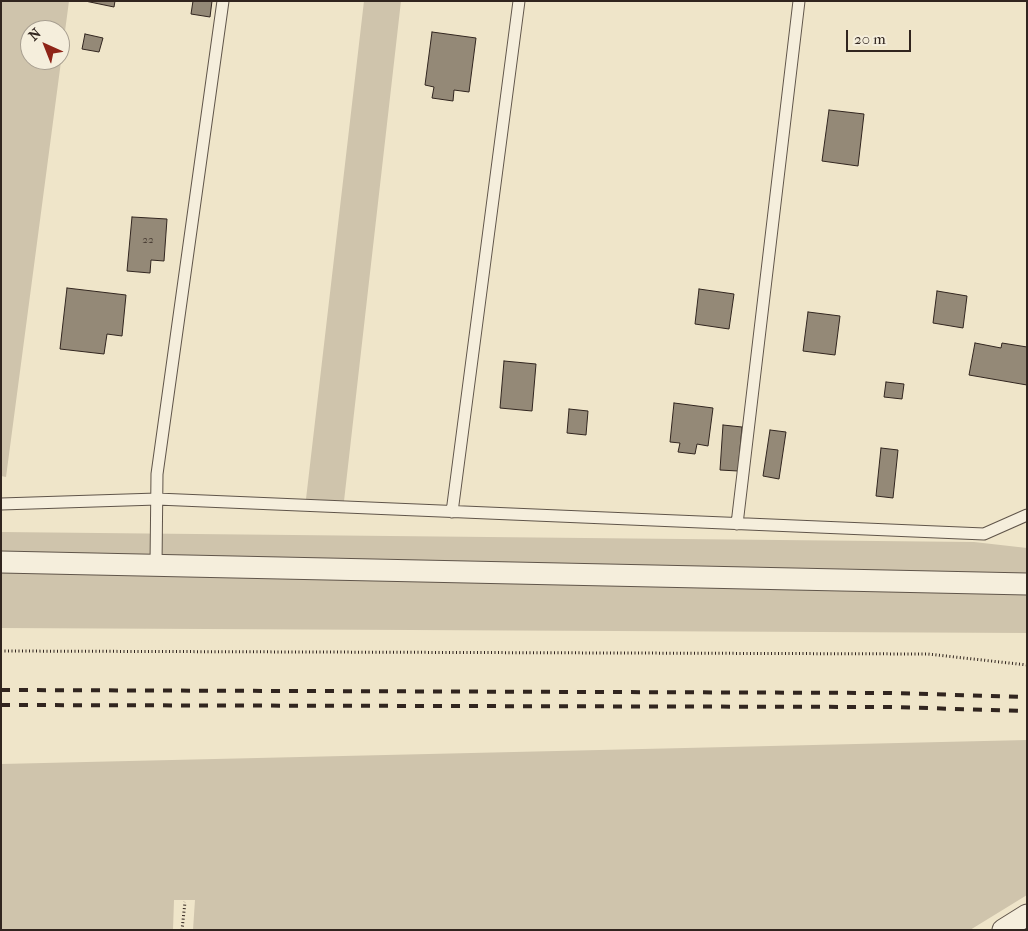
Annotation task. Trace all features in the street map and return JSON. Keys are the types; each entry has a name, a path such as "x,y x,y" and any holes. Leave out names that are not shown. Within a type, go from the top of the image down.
{"street":[{"path":"1,562 1027,584"},
{"path":"1003,930 1027,915"}],"lane":[{"path":"156,565 157,474 223,1"},
{"path":"452,512 519,1"},
{"path":"737,524 799,1"},
{"path":"1,504 157,498 984,534 1027,515"}],"path":[{"path":"1,651 928,654 1027,665"},
{"path":"182,930 185,902"}],"shaded area":[{"path":"1,1 69,1 66,20 20,20 20,70 60,70 6,477 1,476"},
{"path":"364,1 401,1 344,501 306,499"},
{"path":"1,532 974,542 1027,548 1027,633 1,628"},
{"path":"1027,740 1027,895 970,930 193,930 195,900 174,900 173,930 1,930 1,764"}],"building":[{"path":"85,1 115,1 114,7"},
{"path":"193,1 212,1 210,17 191,14"},
{"path":"432,32 476,38 469,92 454,90 453,101 432,98 434,87 425,85"},
{"path":"85,34 103,38 99,52 82,49"},
{"path":"829,110 864,114 858,166 822,161"},
{"path":"132,217 167,219 164,261 151,260 150,273 127,271"},
{"path":"67,288 126,295 122,336 107,334 104,354 60,349"},
{"path":"699,289 734,294 729,329 695,324"},
{"path":"937,291 967,296 963,328 933,323"},
{"path":"808,312 840,316 835,355 803,351"},
{"path":"975,343 1001,348 1002,343 1027,347 1027,385 969,375"},
{"path":"504,361 536,364 532,411 500,408"},
{"path":"886,382 904,384 902,399 884,397"},
{"path":"674,403 713,408 708,446 697,444 695,454 678,452 680,443 670,442"},
{"path":"569,409 588,411 586,435 567,433"},
{"path":"723,425 742,427 738,471 720,470"},
{"path":"770,430 786,432 779,479 763,476"},
{"path":"881,448 898,450 893,498 876,496"}],"railway":[{"path":"1,690 891,693 1027,697"},
{"path":"1,705 890,707 1027,711"}]}
